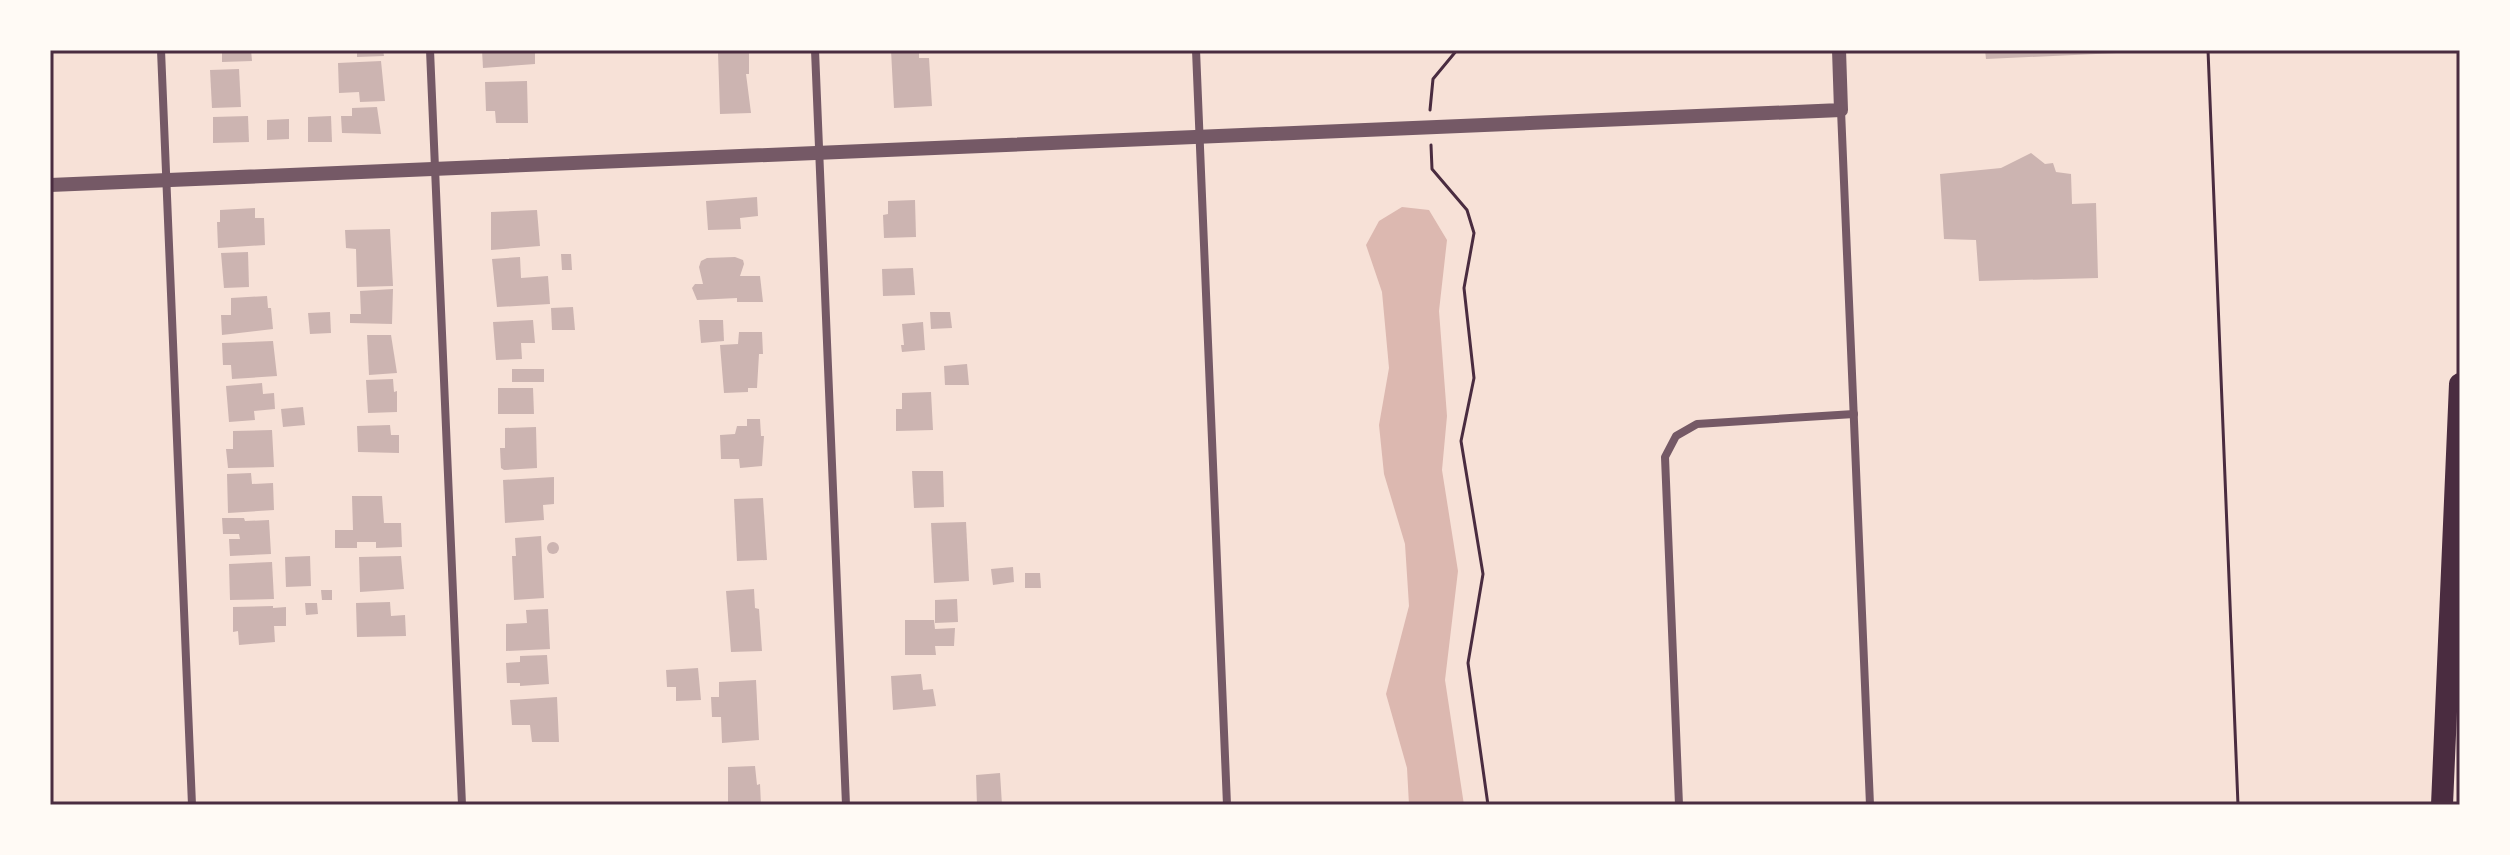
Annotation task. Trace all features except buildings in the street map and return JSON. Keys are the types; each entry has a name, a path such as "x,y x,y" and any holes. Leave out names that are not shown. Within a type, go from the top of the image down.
{"highway":[{"path":"2442,805 2460,384"}],"street":[{"path":"161,50 192,805"},
{"path":"430,50 462,805"},
{"path":"815,50 846,805"},
{"path":"1196,50 1227,805"},
{"path":"1839,50 1870,805"},
{"path":"50,185 1841,110"},
{"path":"1679,805 1665,457 1676,436 1697,424 1854,414"}],"path":[{"path":"1457,50 1433,79 1430,128 1432,169 1467,210 1474,233 1464,288 1474,378 1461,441 1483,574 1468,663 1488,805"},
{"path":"2220,345 2208,50 2238,805"}],"shaded area":[{"path":"1402,207 1429,210 1447,240 1439,311 1447,416 1442,470 1458,571 1445,680 1464,805 1409,805 1407,768 1386,694 1409,606 1405,544 1384,474 1379,425 1389,368 1382,292 1366,245 1379,221"}]}
